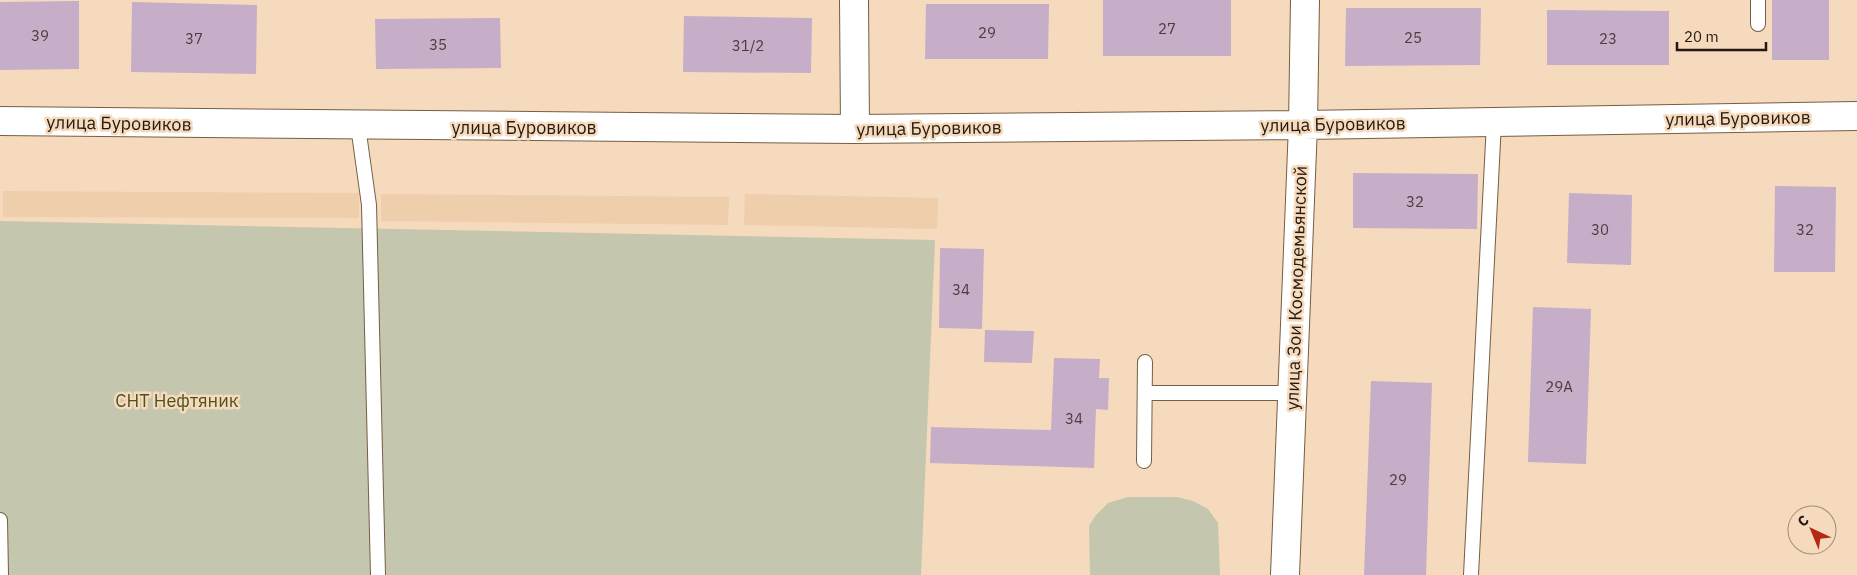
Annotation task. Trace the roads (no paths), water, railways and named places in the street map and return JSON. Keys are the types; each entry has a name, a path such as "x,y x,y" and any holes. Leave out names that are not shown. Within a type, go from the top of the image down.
{"street":[{"path":"854,0 856,129"},
{"name":"улица Зои Космодемьянской","path":"1285,575 1303,125 1305,0"},
{"name":"улица Буровиков","path":"0,122 856,129 1303,125 1857,116"}],"lane":[{"path":"1758,0 1758,24"},
{"path":"1471,575 1494,122"},
{"path":"358,126 369,205 378,575"},
{"path":"1144,460 1145,362"},
{"path":"1145,393 1292,393"},
{"path":"0,520 1,575"}],"park label":[{"name":"СНТ Нефтяник","path":"177,400"}]}
